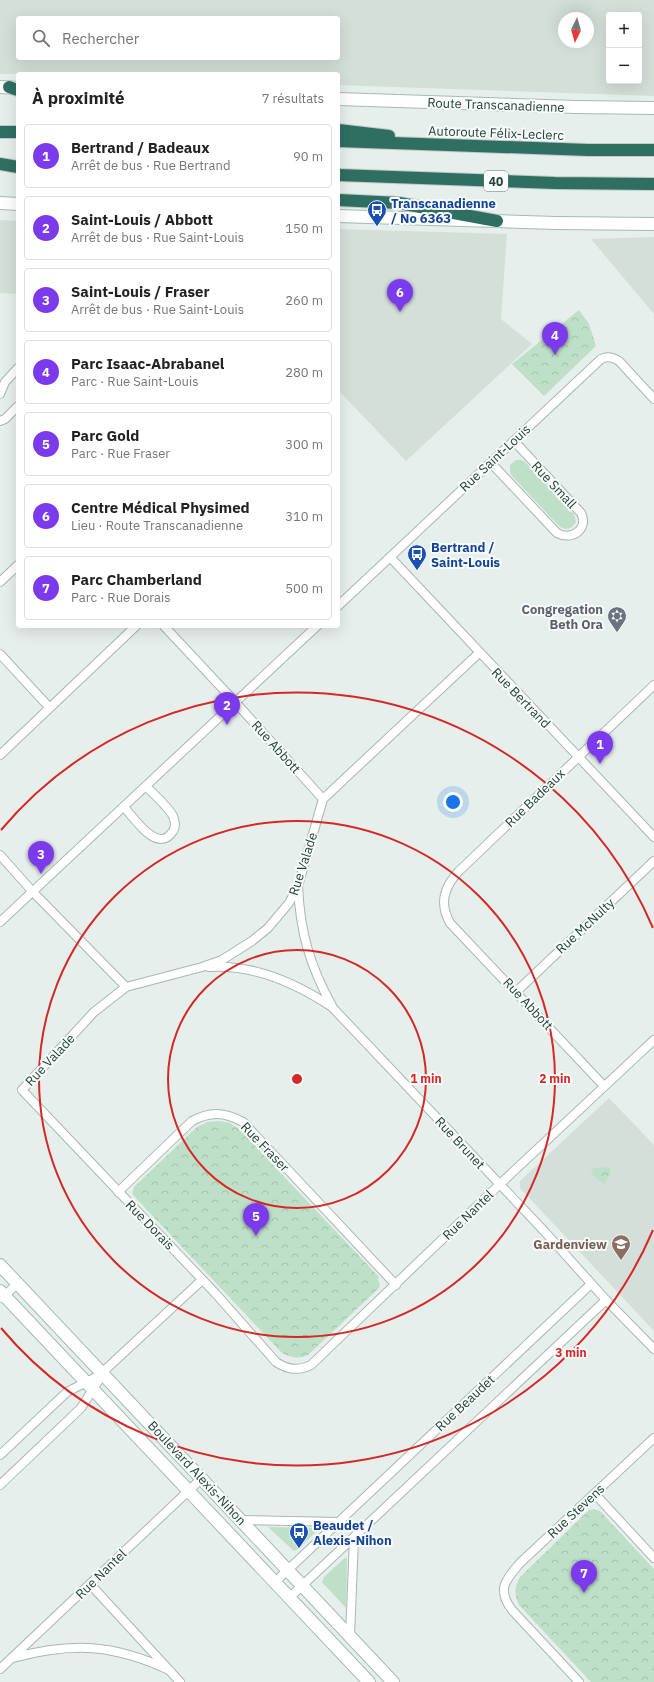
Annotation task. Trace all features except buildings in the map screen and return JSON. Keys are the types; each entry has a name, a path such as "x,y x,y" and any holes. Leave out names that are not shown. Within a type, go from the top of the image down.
{"highway":[{"path":"340,130 480,146"},
{"path":"0,132 16,132"},
{"name":"Autoroute Félix-Leclerc","path":"340,141 654,150"},
{"path":"0,160 16,161"},
{"path":"0,164 16,168"},
{"name":"40","path":"340,176 555,183 654,184"},
{"path":"340,200 399,203 497,221"}],"street":[{"name":"Route Transcanadienne","path":"340,99 561,107 654,108"},
{"path":"0,203 16,204"},
{"path":"340,216 654,224"},
{"name":"Rue Saint-Louis","path":"340,604 601,359 607,356 619,361 654,399"},
{"path":"0,394 5,382 16,370"},
{"path":"0,421 5,419 16,408"},
{"name":"Rue Small","path":"491,463 557,533 567,536 574,535 578,532 582,528 584,520 581,513 514,441"},
{"name":"Rue Bertrand","path":"390,557 654,837"},
{"path":"0,582 16,567"},
{"path":"0,755 134,628"},
{"name":"Rue Abbott","path":"166,628 323,799"},
{"path":"0,922 315,628"},
{"path":"323,799 479,653"},
{"path":"0,654 50,707"},
{"name":"Rue Badeaux","path":"450,923 446,916 443,902 444,894 451,879 654,685"},
{"path":"124,807 150,836 157,839 164,838 172,833 175,822 172,816 146,786"},
{"name":"Rue Valade","path":"22,1090 94,1012 126,987 202,967 233,953 268,928 289,903 298,886 323,799"},
{"path":"0,855 32,891 126,987"},
{"name":"Rue McNulty","path":"516,992 654,861"},
{"name":"Rue Brunet","path":"298,886 302,928 306,945 318,981 332,1007"},
{"name":"Rue Abbott","path":"450,923 604,1086"},
{"name":"Rue Brunet","path":"202,967 224,966 243,968 265,974 312,994 332,1007 500,1184 606,1300 654,1349"},
{"name":"Rue Nantel","path":"276,1362 284,1367 294,1370 303,1369 311,1365 500,1184 654,1040"},
{"name":"Rue Dorais","path":"22,1090 202,1280 276,1362"},
{"name":"Rue Fraser","path":"118,1192 192,1121 204,1114 231,1116 243,1122 396,1285"},
{"name":"Boulevard Alexis-Nihon","path":"0,1265 393,1682"},
{"path":"0,1485 81,1408 90,1386 202,1280"},
{"path":"1,1296 17,1284"},
{"name":"Rue Beaudet","path":"274,1582 591,1284"},
{"name":"Boulevard Alexis-Nihon","path":"1,1296 90,1386 369,1682"},
{"name":"Rue Beaudet","path":"290,1598 606,1300"},
{"path":"0,1455 67,1392 90,1386"},
{"name":"Rue Stevens","path":"579,1682 512,1610 506,1602 503,1589 506,1580 520,1563 654,1438"},
{"name":"Rue Nantel","path":"0,1669 201,1479"},
{"path":"595,1494 654,1558"},
{"path":"241,1520 338,1522"},
{"path":"350,1636 354,1538"},
{"path":"90,1584 180,1682"},
{"path":"10,1659 39,1651 69,1647 93,1647 144,1658 169,1670"}],"shaded area":[{"path":"0,0 654,0 654,96 340,85 340,72 16,72 16,74 0,74"},
{"path":"0,220 16,221 16,294 0,293"},
{"path":"340,229 507,234 501,319 532,344 406,461 340,392"},
{"path":"654,237 654,314 591,239"},
{"name":"Gardenview","path":"609,1098 654,1145 654,1331 520,1188 520,1181"}],"green space":[{"path":"579,310 589,324 596,346 544,396 512,364"},
{"path":"516,460 525,462 574,514 576,522 572,527 565,529 558,525 512,476 510,472 510,465"},
{"path":"218,1121 230,1123 239,1129 379,1277 378,1279 380,1286 378,1289 308,1355 295,1357 282,1353 132,1194 134,1187 197,1127 207,1122"},
{"path":"610,1167 610,1174 605,1184 594,1177 591,1170 593,1168"},
{"path":"594,1509 600,1511 654,1569 654,1682 591,1682 519,1605 517,1601 515,1591 520,1577 589,1510"},
{"path":"268,1527 320,1528 294,1551"},
{"path":"346,1557 346,1608 322,1582 324,1577"}],"place":[{"name":"Transcanadienne / No 6363","path":"377,227"},
{"name":"Centre Médical Physimed","path":"400,312"},
{"name":"Parc Isaac-Abrabanel","path":"555,355"},
{"name":"Bertrand / Saint-Louis","path":"417,571"},
{"name":"Congregation Beth Ora","path":"617,633"},
{"name":"Saint-Louis / Abbott","path":"227,725"},
{"name":"Bertrand / Badeaux","path":"600,764"},
{"name":"Saint-Louis / Fraser","path":"41,874"},
{"name":"Parc Gold","path":"256,1236"},
{"name":"Gardenview","path":"621,1261"},
{"name":"Beaudet / Alexis-Nihon","path":"299,1549"},
{"name":"Parc Chamberland","path":"584,1593"}]}
